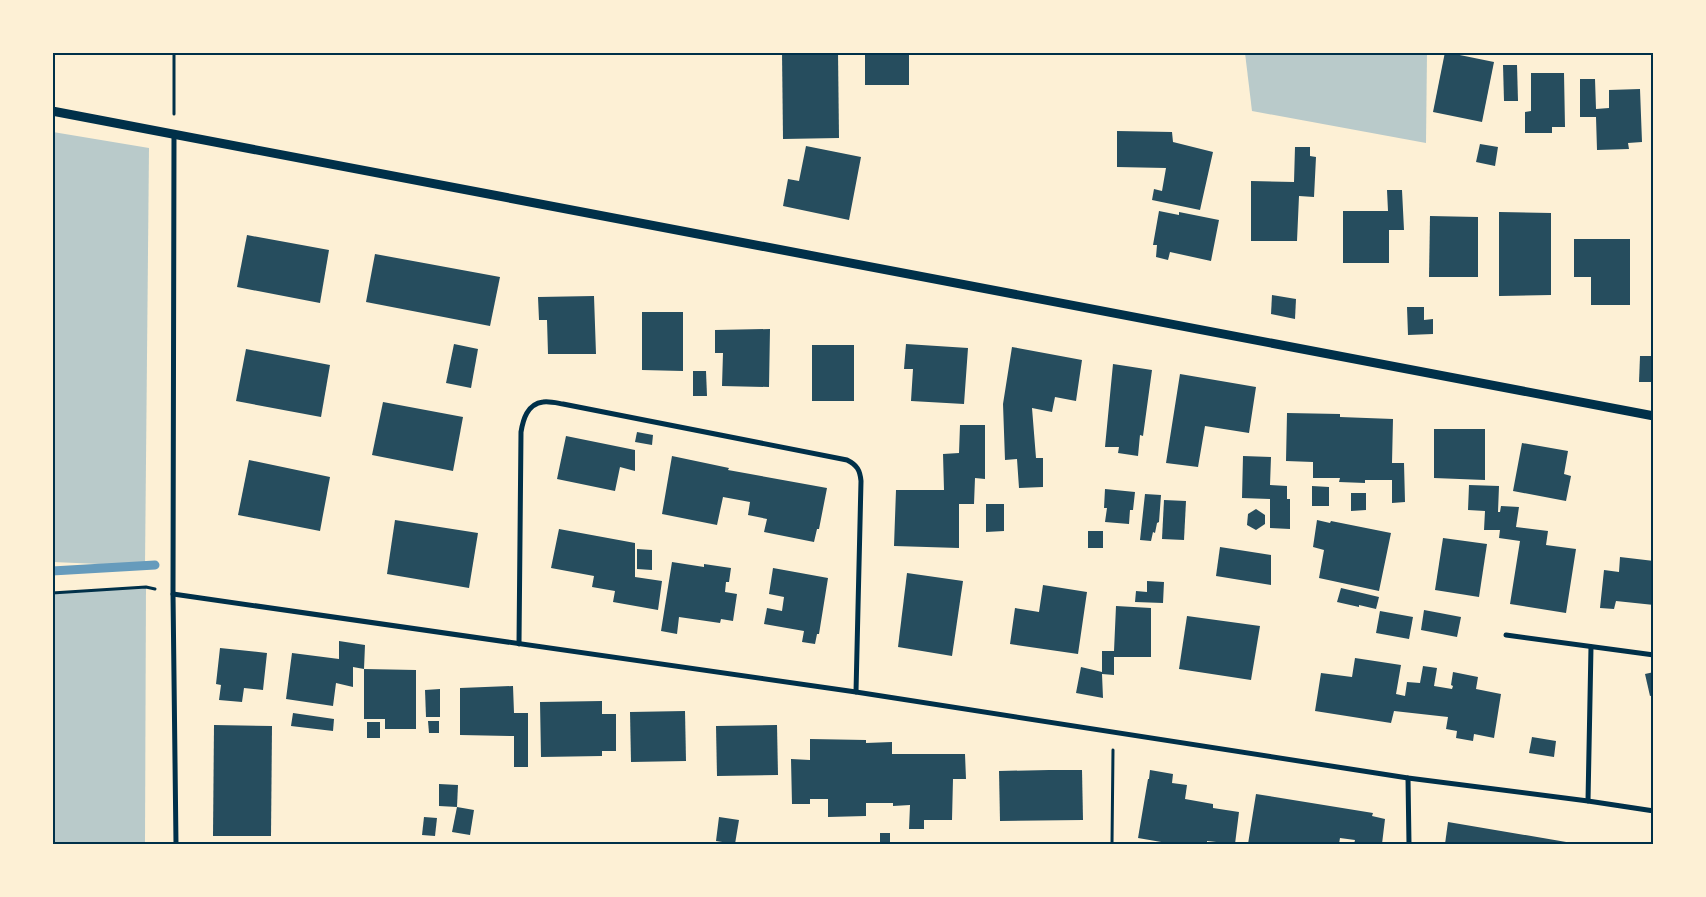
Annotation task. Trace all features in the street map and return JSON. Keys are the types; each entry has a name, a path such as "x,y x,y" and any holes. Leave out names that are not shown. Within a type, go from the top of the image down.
{"street":[{"path":"52,112 1654,416"},
{"path":"174,135 173,594 176,844"},
{"path":"519,644 521,432 524,418 530,407 542,402 563,404 847,460 858,468 861,481 856,692"},
{"path":"173,594 856,692 1408,778 1588,800 1654,811"},
{"path":"1506,635 1654,655"},
{"path":"1588,800 1591,647"},
{"path":"1408,778 1409,844"}],"path":[{"path":"174,52 174,135"},
{"path":"52,593 146,587 173,594"},
{"path":"1112,844 1113,733"}],"shaded area":[{"path":"1245,53 1427,53 1426,143 1252,111"},
{"path":"53,132 149,148 145,566 53,562"},
{"path":"146,587 145,844 53,844 53,593"}],"building":[{"path":"782,52 838,52 839,138 783,139"},
{"path":"865,52 909,52 909,85 865,85"},
{"path":"1445,52 1494,62 1482,122 1433,112"},
{"path":"1503,65 1517,65 1518,101 1504,101"},
{"path":"1531,73 1564,73 1565,127 1552,127 1552,133 1525,133 1525,112 1531,111"},
{"path":"1580,79 1595,79 1596,109 1609,108 1609,90 1640,89 1642,142 1628,143 1629,149 1597,150 1596,117 1580,117"},
{"path":"1117,131 1172,132 1173,142 1213,152 1200,210 1152,200 1154,189 1162,191 1166,168 1117,167"},
{"path":"1480,144 1498,147 1495,166 1476,162"},
{"path":"806,146 861,157 849,220 783,206 788,179 799,181"},
{"path":"1295,147 1310,147 1310,156 1316,157 1314,197 1299,196 1297,241 1251,241 1251,181 1294,182"},
{"path":"1387,190 1402,190 1404,230 1389,230 1389,263 1343,263 1343,211 1388,211"},
{"path":"1159,211 1179,215 1179,212 1219,220 1211,261 1170,252 1168,260 1156,257 1157,245 1153,245"},
{"path":"1499,212 1551,213 1551,295 1499,296"},
{"path":"1430,216 1478,217 1478,277 1429,277"},
{"path":"247,235 329,250 320,303 237,287"},
{"path":"1574,239 1630,239 1630,305 1591,305 1591,277 1574,277"},
{"path":"375,254 500,277 490,326 366,302"},
{"path":"1272,295 1296,299 1295,319 1271,314"},
{"path":"594,296 596,354 548,354 547,320 539,320 538,297"},
{"path":"1407,307 1424,307 1424,320 1433,319 1433,334 1408,335"},
{"path":"642,312 683,312 683,371 642,370"},
{"path":"770,329 769,387 722,386 723,353 715,353 715,330"},
{"path":"454,344 478,349 471,388 446,383"},
{"path":"906,344 968,348 964,404 911,401 913,369 904,369"},
{"path":"812,345 854,345 854,401 812,401"},
{"path":"1012,347 1082,360 1076,401 1055,397 1052,412 1032,408 1036,458 1043,458 1043,487 1019,488 1017,459 1005,460 1003,404"},
{"path":"246,349 330,365 321,417 236,401"},
{"path":"1640,356 1654,356 1654,382 1639,382"},
{"path":"1113,364 1152,370 1143,436 1140,435 1138,456 1118,453 1119,447 1105,447"},
{"path":"693,371 706,371 707,396 693,396"},
{"path":"1180,374 1256,387 1249,433 1205,426 1198,467 1166,463"},
{"path":"383,402 463,417 453,471 372,455"},
{"path":"1287,413 1340,414 1340,417 1393,419 1392,463 1404,463 1405,502 1392,503 1392,480 1365,480 1365,483 1339,482 1340,478 1313,478 1313,462 1286,461"},
{"path":"960,425 985,425 985,479 975,478 974,504 959,504 959,548 894,546 896,490 944,490 943,454 959,453"},
{"path":"1434,429 1485,429 1485,480 1434,478"},
{"path":"637,432 653,435 652,445 635,442"},
{"path":"566,436 635,450 635,471 620,467 615,491 557,479"},
{"path":"1522,443 1568,451 1564,474 1571,476 1566,501 1513,491"},
{"path":"672,456 729,468 728,470 827,488 819,529 817,529 814,542 764,532 767,519 748,515 750,502 723,497 717,525 662,514"},
{"path":"1243,456 1271,457 1270,485 1287,486 1287,499 1290,499 1290,529 1270,528 1270,499 1242,498"},
{"path":"249,460 330,477 320,531 238,515"},
{"path":"1469,485 1499,486 1498,512 1500,512 1501,506 1519,507 1516,527 1548,531 1546,545 1576,549 1566,613 1510,604 1520,541 1499,538 1500,530 1484,530 1485,511 1468,510"},
{"path":"1312,486 1329,487 1329,506 1312,506"},
{"path":"1105,489 1135,492 1133,510 1130,510 1129,524 1105,522 1107,508 1104,508"},
{"path":"1351,493 1366,493 1366,510 1351,511"},
{"path":"1145,494 1161,495 1159,522 1157,523 1155,533 1153,532 1151,541 1140,540"},
{"path":"1164,500 1186,501 1184,540 1162,539"},
{"path":"986,504 1004,504 1004,531 986,532"},
{"path":"1256,509 1265,515 1265,524 1256,530 1247,525 1248,514"},
{"path":"395,520 478,533 469,588 387,574"},
{"path":"1317,520 1391,533 1379,591 1319,578 1324,550 1313,547"},
{"path":"559,529 635,543 635,577 662,581 658,610 613,602 615,591 592,587 594,576 551,568"},
{"path":"1088,531 1103,531 1103,548 1088,548"},
{"path":"1443,538 1487,544 1479,597 1435,590"},
{"path":"1220,547 1271,555 1271,585 1216,576"},
{"path":"637,549 652,550 652,570 637,569"},
{"path":"1620,557 1654,561 1654,605 1616,601 1614,609 1600,608 1604,570 1619,572"},
{"path":"672,562 704,567 704,564 731,568 725,592 737,594 733,621 721,619 720,623 679,617 677,634 661,631"},
{"path":"773,568 828,578 819,634 817,634 815,644 802,642 804,631 764,624 767,608 782,611 784,597 769,594"},
{"path":"907,573 963,581 952,656 898,647"},
{"path":"1147,581 1164,582 1163,603 1135,602 1136,591 1147,592"},
{"path":"1043,585 1087,592 1078,654 1010,644 1015,608 1039,612"},
{"path":"1341,588 1379,597 1376,609 1337,602"},
{"path":"1116,606 1151,608 1151,657 1114,657 1114,675 1102,674 1103,698 1076,693 1081,667 1102,672 1102,651 1114,651"},
{"path":"1424,610 1461,617 1457,637 1421,630"},
{"path":"1380,611 1413,617 1409,639 1376,633"},
{"path":"1187,616 1260,626 1251,680 1179,669"},
{"path":"339,641 365,645 364,669 353,667 353,687 336,683 333,706 286,699 292,653 339,659"},
{"path":"220,648 267,653 263,690 244,688 242,702 219,700 221,685 216,684"},
{"path":"1355,658 1401,665 1396,694 1405,696 1407,682 1420,683 1423,666 1437,668 1434,686 1452,689 1453,672 1478,677 1476,689 1501,694 1494,738 1474,734 1473,741 1456,738 1457,731 1446,729 1448,717 1394,711 1391,723 1315,711 1321,673 1352,677"},
{"path":"364,669 416,670 416,729 385,729 385,719 364,719"},
{"path":"1654,672 1654,695 1650,696 1645,674"},
{"path":"513,686 514,713 528,713 528,767 514,767 514,736 460,735 460,688"},
{"path":"440,689 440,717 426,717 425,690"},
{"path":"602,701 602,714 616,714 616,751 602,751 602,756 541,757 540,702"},
{"path":"685,711 686,761 631,762 630,712"},
{"path":"293,713 334,719 333,731 291,726"},
{"path":"428,721 439,721 439,733 429,733"},
{"path":"367,722 380,722 380,738 367,738"},
{"path":"214,725 272,726 271,836 213,836"},
{"path":"777,725 778,775 717,776 716,726"},
{"path":"1532,737 1556,741 1554,757 1529,753"},
{"path":"810,739 866,740 866,743 892,742 892,754 965,754 966,779 953,779 952,820 924,820 924,829 909,829 910,805 893,806 893,803 866,803 866,816 828,817 828,799 810,799 810,804 792,804 791,759 810,760"},
{"path":"1082,770 1083,820 1000,821 999,771"},
{"path":"1150,770 1173,774 1172,783 1187,785 1185,799 1213,804 1213,808 1239,812 1235,844 1207,841 1207,844 1173,844 1138,838"},
{"path":"439,784 458,785 457,807 439,806"},
{"path":"1256,794 1373,813 1372,816 1385,819 1382,844 1354,844 1355,840 1340,838 1339,844 1248,844"},
{"path":"457,807 474,810 470,835 452,832"},
{"path":"424,817 437,818 435,836 422,835"},
{"path":"719,817 739,820 735,844 716,841"},
{"path":"1448,822 1572,843 1572,844 1445,844"},
{"path":"880,833 890,833 890,844 880,844"}],"waterway":[{"path":"52,571 155,565"}]}
